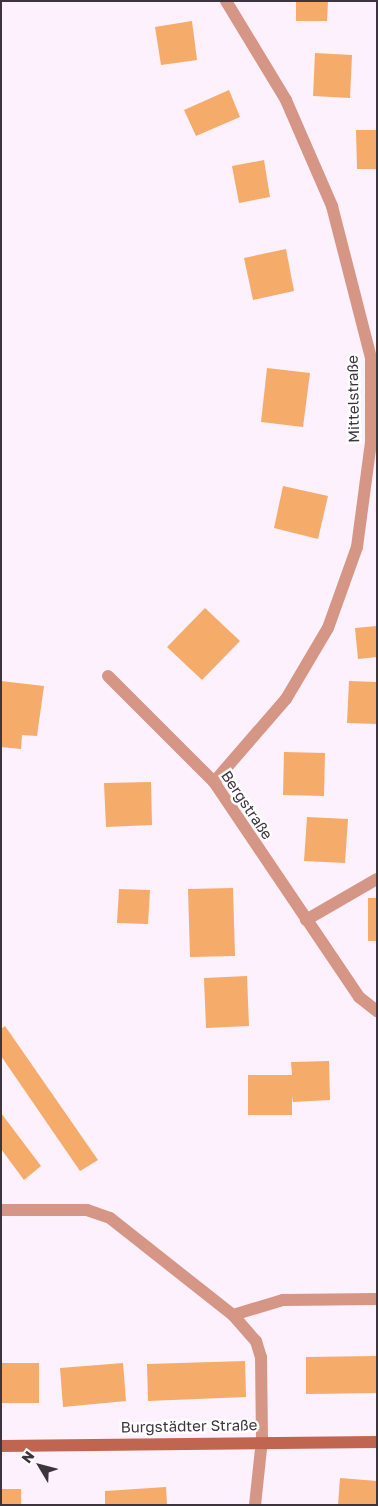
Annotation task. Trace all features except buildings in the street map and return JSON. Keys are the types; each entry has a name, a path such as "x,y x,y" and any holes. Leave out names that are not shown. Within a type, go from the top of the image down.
{"street":[{"name":"Mittelstraße","path":"214,782 286,699 345,589 367,496 374,358 352,269 310,148 226,1"},
{"name":"Bergstraße","path":"108,676 214,782 359,997 377,1010"},
{"path":"306,920 377,879"},
{"path":"1,1210 87,1210 110,1218 233,1315 256,1341 261,1357 262,1440 255,1505"},
{"path":"233,1315 283,1300 377,1299"},
{"name":"Burgstädter Straße","path":"1,1446 262,1440 377,1442"}]}
